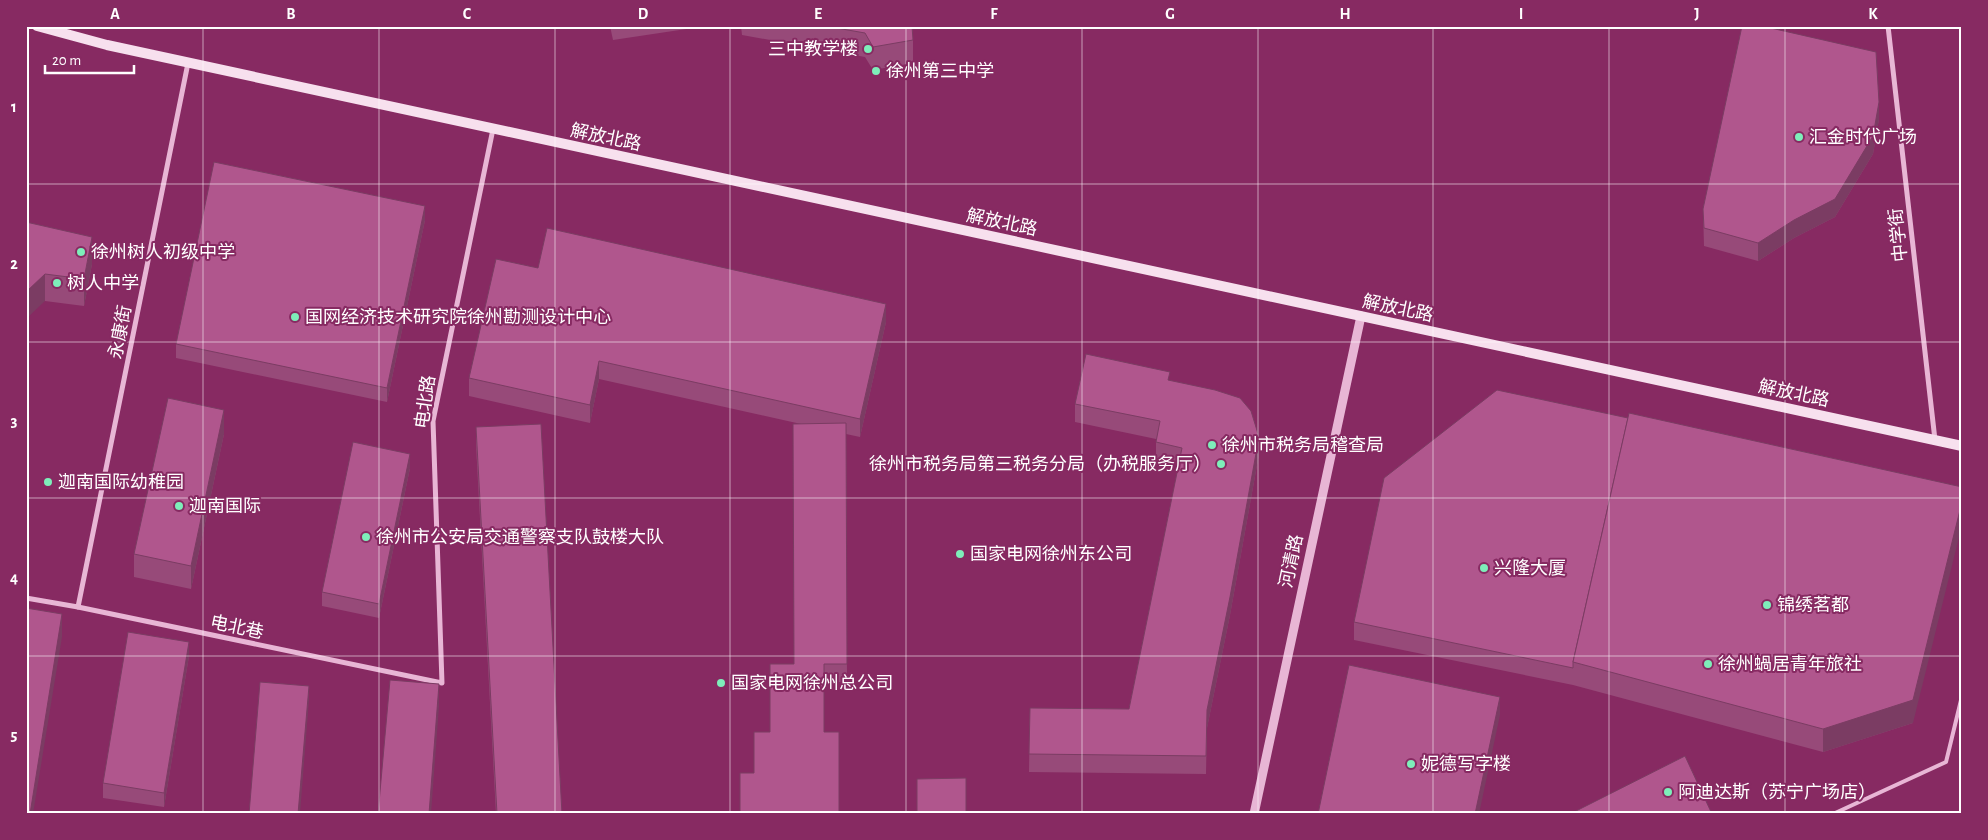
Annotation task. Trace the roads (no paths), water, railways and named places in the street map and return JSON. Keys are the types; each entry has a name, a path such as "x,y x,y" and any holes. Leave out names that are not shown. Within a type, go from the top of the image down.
{"main road":[{"name":"解放北路","path":"37,26 107,45 188,63 1962,446"}],"street":[{"name":"中学街","path":"1888,26 1935,440"},
{"name":"永康街","path":"78,607 188,63"},
{"name":"电北路","path":"442,684 433,421 493,129"},
{"name":"河清路","path":"1254,814 1361,316"},
{"name":"电北巷","path":"26,598 78,607 442,684"}],"lane":[{"path":"1833,814 1946,762 1962,696"}],"place":[{"name":"三中教学楼","path":"868,49"},
{"name":"徐州第三中学","path":"876,71"},
{"name":"汇金时代广场","path":"1799,137"},
{"name":"徐州树人初级中学","path":"81,252"},
{"name":"树人中学","path":"57,283"},
{"name":"国网经济技术研究院徐州勘测设计中心","path":"295,317"},
{"name":"徐州市税务局稽查局","path":"1212,445"},
{"name":"徐州市税务局第三税务分局（办税服务厅）","path":"1221,464"},
{"name":"迦南国际幼稚园","path":"48,482"},
{"name":"迦南国际","path":"179,506"},
{"name":"徐州市公安局交通警察支队鼓楼大队","path":"366,537"},
{"name":"国家电网徐州东公司","path":"960,554"},
{"name":"兴隆大厦","path":"1484,568"},
{"name":"锦绣茗都","path":"1767,605"},
{"name":"徐州蝸居青年旅社","path":"1708,664"},
{"name":"国家电网徐州总公司","path":"721,683"},
{"name":"妮德写字楼","path":"1411,764"},
{"name":"阿迪达斯（苏宁广场店）","path":"1668,792"}]}
